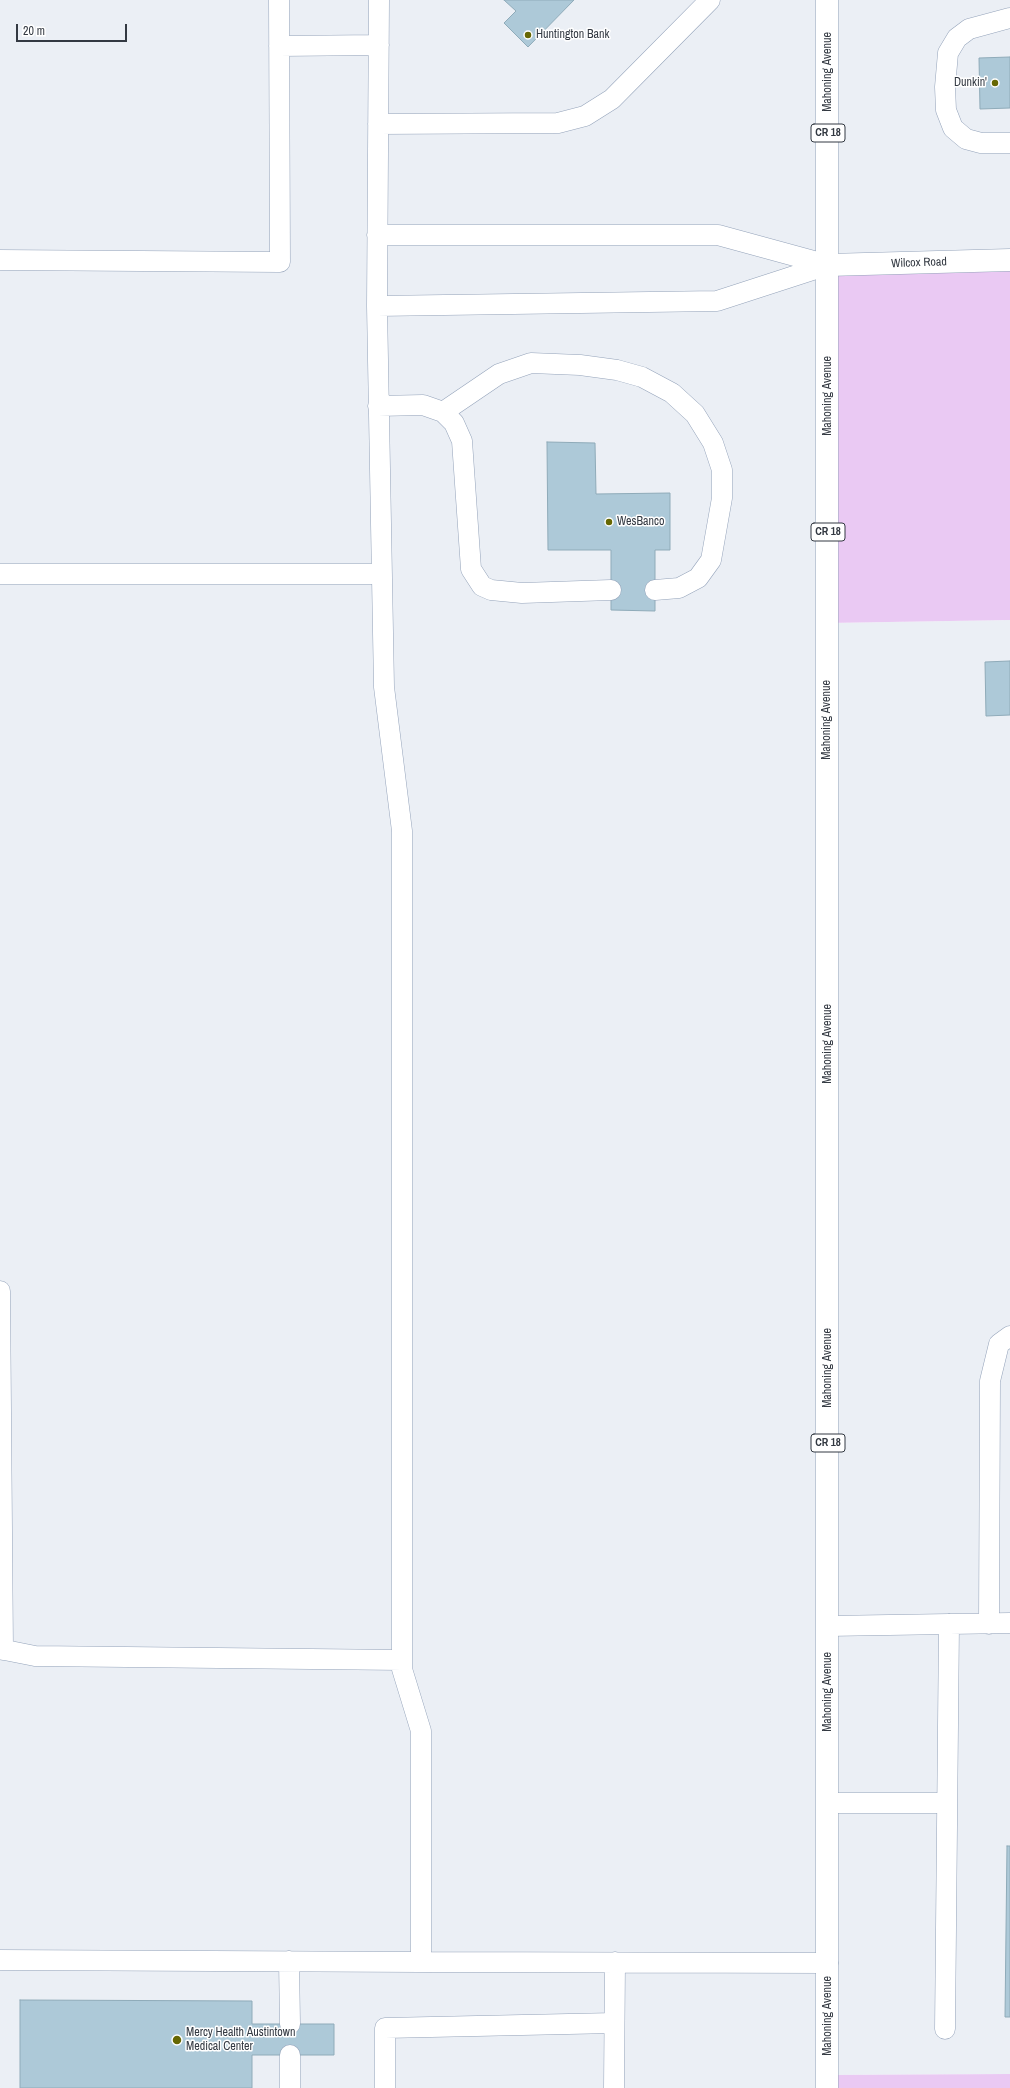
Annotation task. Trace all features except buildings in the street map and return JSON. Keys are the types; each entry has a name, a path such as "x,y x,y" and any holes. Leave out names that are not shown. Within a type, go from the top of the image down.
{"main road":[{"name":"Mahoning Avenue","path":"827,0 827,2088"},
{"name":"Wilcox Road","path":"828,265 1010,260"}],"lane":[{"path":"0,260 280,262 279,0"},
{"path":"380,0 376,306 384,697 402,831 402,1669 421,1731 421,1962"},
{"path":"378,124 558,123 585,116 612,99 710,0"},
{"path":"1010,18 969,29 957,38 948,53 945,87 946,110 953,128 966,139 981,143 1010,143"},
{"path":"279,46 379,45"},
{"path":"377,235 718,235 828,265"},
{"path":"376,306 717,301 828,265"},
{"path":"443,412 499,374 531,363 580,365 617,370 642,377 672,393 695,414 713,443 722,470 722,498 711,560 698,578 679,588 655,590"},
{"path":"378,406 424,406 443,412 454,423 462,440 471,569 482,586 491,590 522,593 611,590"},
{"path":"0,574 382,574"},
{"path":"0,1292 2,1649 36,1656 402,1660"},
{"path":"989,1624 990,1381 999,1344 1010,1336"},
{"path":"945,2029 949,1624"},
{"path":"828,1626 1010,1624"},
{"path":"828,1803 947,1803"},
{"path":"0,1960 828,1963"},
{"path":"289,1961 290,2024"},
{"path":"614,2088 615,1962"},
{"path":"385,2088 384,2028 614,2023"},
{"path":"290,2055 290,2088"}],"shaded area":[{"path":"0,0 1010,0 1010,260 828,623 1010,620 1010,2074 828,2075 827,2088 0,2088"},
{"path":"1010,260 1010,620 827,623 828,265"},
{"path":"1010,2074 1010,2088 827,2088 827,2075"}],"place":[{"name":"Huntington Bank","path":"528,35"},
{"name":"Dunkin'","path":"995,83"},
{"name":"WesBanco","path":"609,522"},
{"name":"Mercy Health Austintown Medical Center","path":"177,2040"}]}
